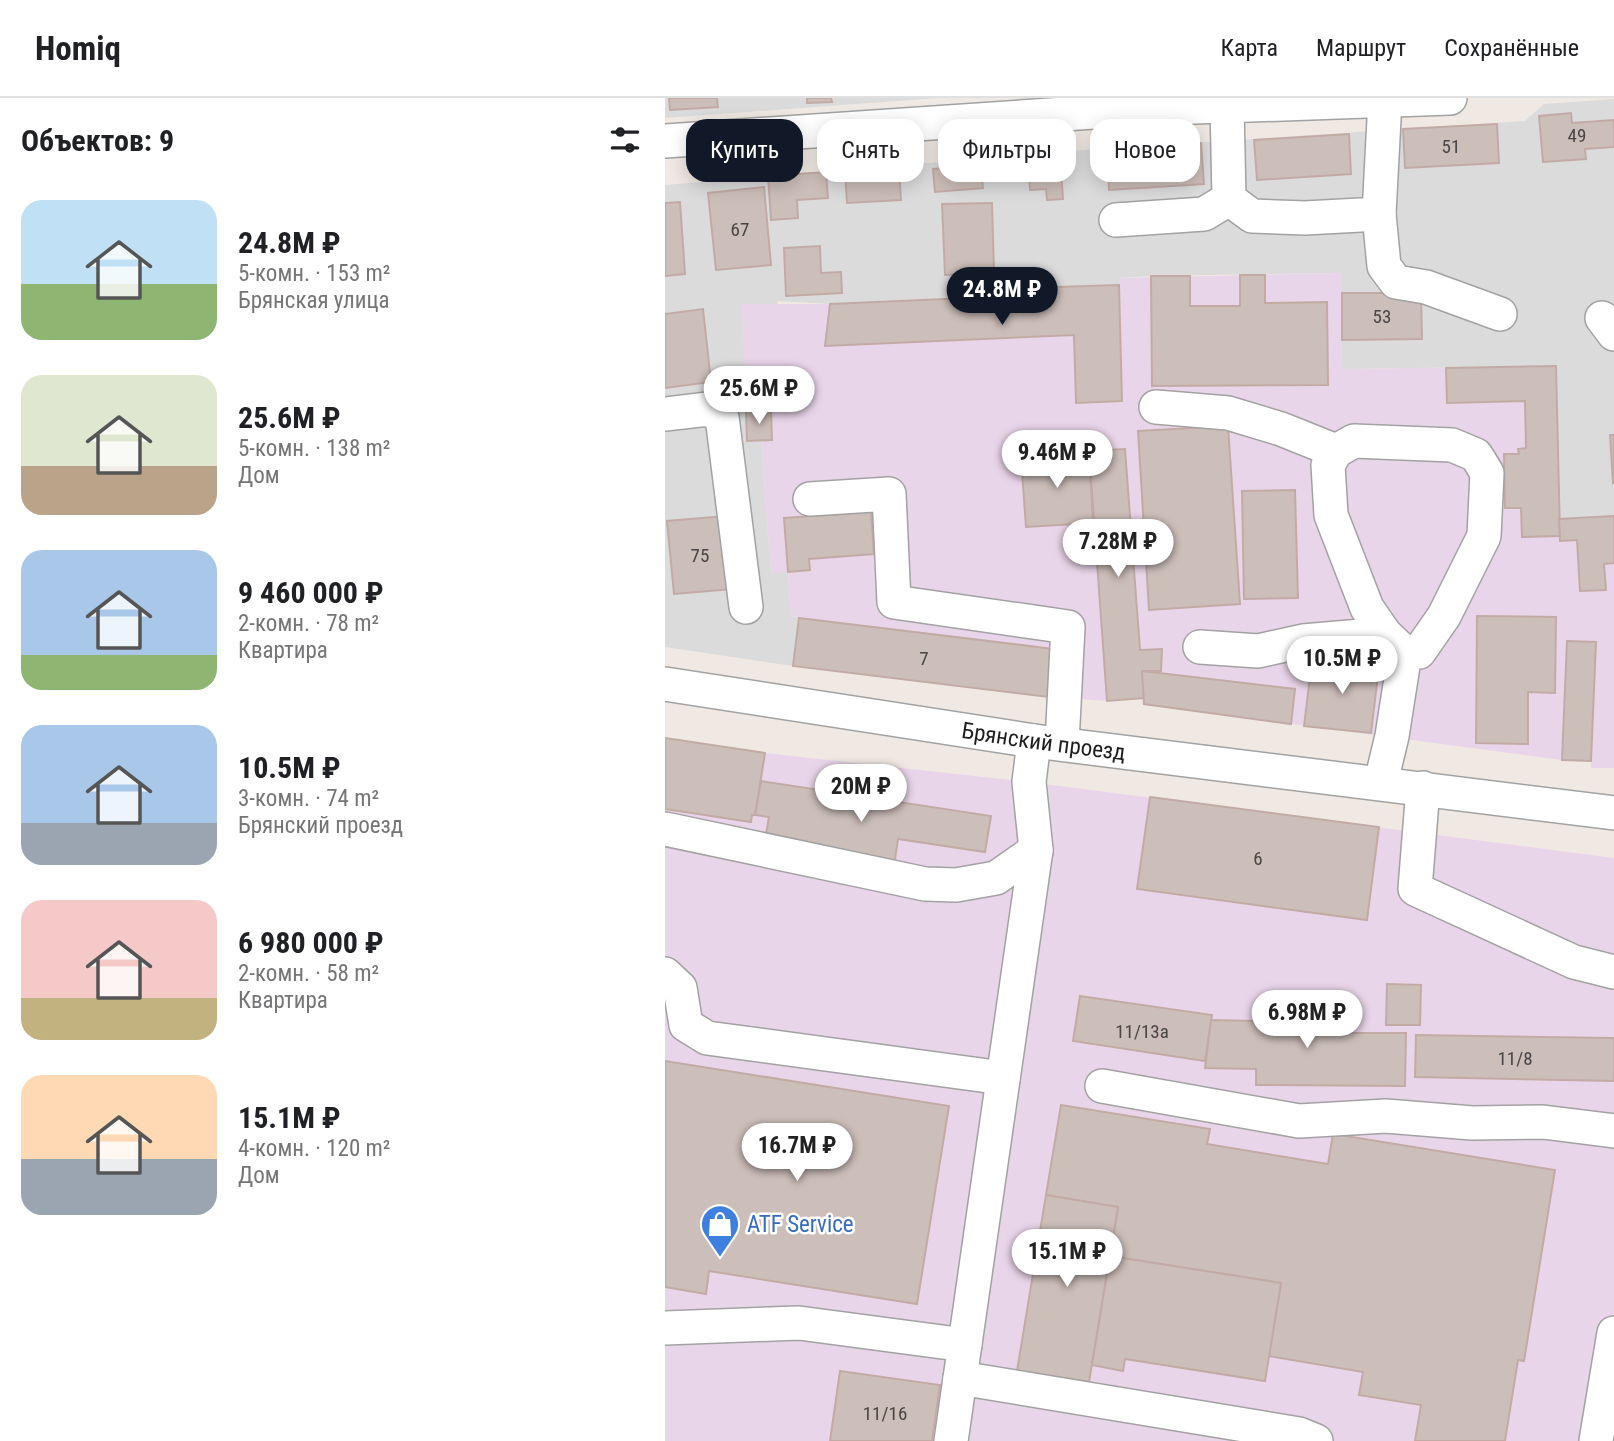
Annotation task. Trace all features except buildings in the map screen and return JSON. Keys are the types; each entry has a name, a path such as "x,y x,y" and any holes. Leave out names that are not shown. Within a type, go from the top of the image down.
{"street":[{"path":"665,141 1287,101 1450,98"},
{"path":"1385,100 1378,214 1384,266 1396,282 1426,286 1500,314"},
{"path":"1227,106 1229,199"},
{"path":"1229,199 1252,216 1305,218 1378,214"},
{"path":"1116,220 1204,214 1229,199"},
{"path":"1156,408 1228,413 1280,429 1336,452"},
{"path":"665,414 708,409 722,417 746,607"},
{"path":"1200,647 1258,651 1303,641 1395,643 1419,652 1444,616 1484,536 1487,473 1476,455 1452,445 1398,440 1354,441 1336,452 1328,465 1331,515 1367,608 1395,643 1392,736 1381,782"},
{"path":"810,499 888,494 894,602 1068,627 1048,742 1029,782 1036,850 951,1441"},
{"name":"Брянский проезд","path":"665,684 1048,742 1614,813"},
{"path":"1423,788 1415,889 1574,962 1614,972"},
{"path":"665,829 925,884 956,885 996,878 1036,850"},
{"path":"665,974 680,988 686,1025 707,1038 1003,1078"},
{"path":"1102,1086 1299,1121 1385,1116 1472,1122 1543,1122 1614,1131"},
{"path":"665,1328 799,1323 965,1345"},
{"path":"1596,1441 1614,1333"},
{"path":"960,1378 1299,1434 1317,1441"}],"shaded area":[{"path":"665,98 938,98 665,118"},
{"path":"1614,99 1614,516 1559,519 1556,366 1342,369 1341,273 1119,278 1119,285 992,289 992,297 830,304 778,301 746,410 771,410 772,440 761,441 771,572 788,572 791,616 799,618 793,666 665,647 665,185 701,182 803,182 803,173 817,172 817,182 924,182 924,163 938,162 938,182 1076,182 1076,151 1090,150 1090,182 1200,182 1200,142 1525,121 1544,104"},
{"path":"1341,273 1342,369 1556,366 1559,519 1614,516 1614,768 1591,768 1591,761 1561,760 1144,704 1143,698 1107,701 1048,697 793,666 799,618 791,616 788,572 771,573 761,441 772,440 771,410 746,411 742,304 830,304 991,297 991,289 1119,285 1119,278"},
{"path":"665,738 765,753 1029,782 1614,858 1614,1441 665,1441"}],"place":[{"name":"ATF Service","path":"720,1258"}]}
